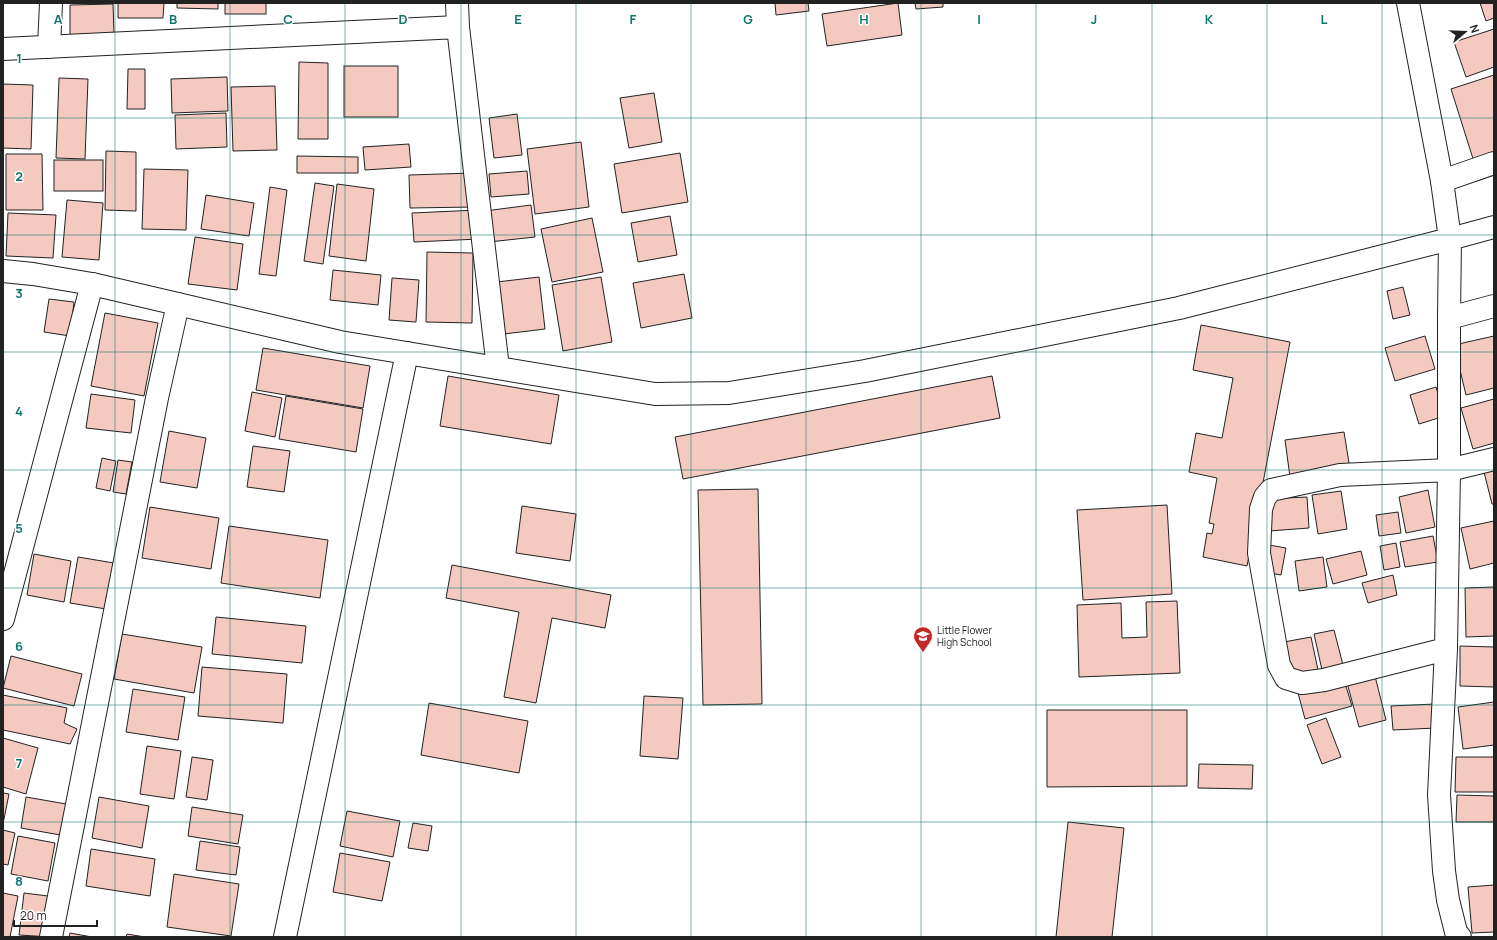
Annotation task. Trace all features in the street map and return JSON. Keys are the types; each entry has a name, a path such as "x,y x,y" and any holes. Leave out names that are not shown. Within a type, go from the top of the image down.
{"street":[{"path":"48,47 51,3"},
{"path":"457,3 458,27 498,368"},
{"path":"1408,3 1442,181 1450,239 1449,470 1446,649 1439,795 1444,871 1448,900 1456,932 1460,937"},
{"path":"3,50 458,27"},
{"path":"1442,181 1494,163"},
{"path":"3,271 33,274 92,284 340,342 655,394 729,393 865,371 1179,308 1494,227"},
{"path":"3,619 92,284"},
{"path":"51,937 157,398 178,304"},
{"path":"1449,318 1494,306"},
{"path":"286,937 407,353"},
{"path":"1446,649 1324,680 1302,683 1286,678 1279,665 1259,553 1260,509 1265,497 1271,490 1340,475 1449,470 1494,459"}],"building":[{"path":"118,3 164,3 163,18 118,18"},
{"path":"177,3 218,3 218,9 177,8"},
{"path":"225,3 266,3 266,14 225,14"},
{"path":"775,3 808,3 809,11 776,15"},
{"path":"898,3 902,35 827,46 822,14"},
{"path":"915,3 943,3 943,7 916,9"},
{"path":"1480,3 1494,3 1494,18 1486,21"},
{"path":"113,4 114,34 70,35 70,5"},
{"path":"1494,29 1494,67 1466,77 1454,42"},
{"path":"299,62 328,63 328,139 298,139"},
{"path":"344,66 398,66 398,117 344,117"},
{"path":"128,69 145,69 145,109 127,109"},
{"path":"1494,75 1494,159 1475,165 1451,89"},
{"path":"227,77 228,111 172,113 171,79"},
{"path":"59,78 88,79 85,159 56,158"},
{"path":"3,84 33,85 31,149 3,148"},
{"path":"275,86 277,150 233,151 231,87"},
{"path":"654,93 662,142 629,148 620,98"},
{"path":"226,113 227,147 176,149 175,115"},
{"path":"517,114 522,155 494,158 489,118"},
{"path":"581,142 589,207 535,214 527,149"},
{"path":"409,144 411,167 365,170 363,147"},
{"path":"106,151 136,152 136,211 105,210"},
{"path":"680,153 688,202 622,213 614,164"},
{"path":"6,154 42,154 43,210 6,210"},
{"path":"297,156 358,157 358,173 297,173"},
{"path":"54,160 103,160 103,191 54,191"},
{"path":"144,169 188,170 186,230 142,229"},
{"path":"527,171 529,194 491,197 489,174"},
{"path":"473,173 474,207 410,208 409,175"},
{"path":"315,183 334,186 323,264 304,261"},
{"path":"337,184 374,189 366,261 329,256"},
{"path":"270,187 287,190 276,276 259,274"},
{"path":"206,195 254,203 249,236 201,229"},
{"path":"67,200 103,203 99,260 62,257"},
{"path":"531,205 535,237 489,242 485,211"},
{"path":"478,210 479,239 414,242 412,213"},
{"path":"8,213 56,215 53,258 6,256"},
{"path":"670,216 677,255 638,262 631,223"},
{"path":"592,218 603,272 552,282 541,229"},
{"path":"195,237 243,244 237,290 188,284"},
{"path":"427,252 473,253 472,323 426,322"},
{"path":"333,270 381,275 378,305 330,300"},
{"path":"684,274 692,318 641,328 633,283"},
{"path":"539,277 545,329 504,334 497,282"},
{"path":"601,277 612,342 563,351 552,285"},
{"path":"392,278 419,280 416,322 389,320"},
{"path":"1403,287 1410,315 1393,319 1387,291"},
{"path":"49,299 74,302 70,336 44,332"},
{"path":"105,313 158,323 144,396 91,386"},
{"path":"1201,325 1290,342 1247,566 1203,557 1207,533 1212,534 1214,524 1209,523 1217,478 1189,472 1196,433 1222,438 1233,378 1193,370"},
{"path":"1425,336 1435,369 1395,381 1385,348"},
{"path":"1494,336 1494,388 1466,395 1454,345"},
{"path":"263,348 370,366 363,408 256,390"},
{"path":"448,376 559,395 551,444 440,426"},
{"path":"992,376 1000,418 683,479 675,437"},
{"path":"1436,387 1445,416 1419,424 1410,395"},
{"path":"252,392 282,398 275,437 245,431"},
{"path":"91,394 135,400 131,433 86,428"},
{"path":"286,396 363,409 356,452 279,439"},
{"path":"1494,399 1494,443 1473,449 1461,408"},
{"path":"169,431 206,438 197,488 160,482"},
{"path":"1344,432 1350,469 1290,477 1285,440"},
{"path":"253,446 290,451 284,492 247,487"},
{"path":"102,458 116,461 110,491 96,488"},
{"path":"118,460 132,462 126,494 113,492"},
{"path":"1494,466 1494,504 1492,504 1483,468"},
{"path":"758,489 762,704 703,705 698,490"},
{"path":"1428,490 1435,527 1406,533 1399,497"},
{"path":"1341,491 1347,529 1318,534 1312,495"},
{"path":"1307,497 1309,528 1269,531 1267,499"},
{"path":"1167,505 1172,594 1083,600 1077,510"},
{"path":"522,506 576,514 570,561 516,553"},
{"path":"150,507 219,518 211,569 142,558"},
{"path":"1398,512 1401,533 1379,536 1376,515"},
{"path":"1494,521 1494,563 1470,569 1461,528"},
{"path":"229,526 328,540 320,598 221,583"},
{"path":"1433,536 1438,562 1405,567 1400,542"},
{"path":"1396,543 1400,567 1384,570 1380,546"},
{"path":"1269,545 1286,548 1281,575 1264,572"},
{"path":"1361,551 1367,575 1333,584 1326,559"},
{"path":"34,554 71,561 64,602 27,595"},
{"path":"78,557 114,563 106,609 70,603"},
{"path":"1323,557 1327,587 1299,591 1295,561"},
{"path":"452,565 611,595 605,628 552,618 536,703 504,697 519,612 446,598"},
{"path":"1393,575 1397,595 1368,603 1362,583"},
{"path":"1494,587 1494,636 1466,637 1465,588"},
{"path":"1177,601 1180,673 1079,677 1077,605 1121,603 1122,638 1147,637 1146,602"},
{"path":"216,617 306,626 302,663 212,654"},
{"path":"1334,630 1343,665 1322,670 1314,634"},
{"path":"122,634 202,647 194,693 114,679"},
{"path":"1311,637 1318,670 1291,675 1284,642"},
{"path":"1460,646 1494,647 1494,687 1460,686"},
{"path":"11,656 82,674 74,706 3,688"},
{"path":"202,667 287,674 283,723 198,716"},
{"path":"1374,672 1386,720 1359,727 1346,679"},
{"path":"1344,680 1352,706 1305,719 1298,693"},
{"path":"133,689 185,697 178,740 126,732"},
{"path":"3,695 67,708 64,723 77,729 70,744 3,730"},
{"path":"644,696 683,698 678,759 640,756"},
{"path":"1494,702 1494,745 1463,749 1458,707"},
{"path":"429,703 528,721 519,773 421,755"},
{"path":"1435,704 1436,728 1393,730 1391,706"},
{"path":"1047,710 1187,710 1187,786 1047,787"},
{"path":"1326,718 1341,757 1322,764 1307,725"},
{"path":"3,738 38,748 26,794 3,787"},
{"path":"147,746 181,751 174,799 140,794"},
{"path":"192,757 213,760 207,800 186,797"},
{"path":"1456,757 1494,757 1494,792 1455,792"},
{"path":"1199,764 1253,765 1252,789 1198,788"},
{"path":"3,793 9,794 3,824"},
{"path":"1457,795 1494,796 1494,822 1456,822"},
{"path":"26,797 72,805 66,836 21,828"},
{"path":"99,797 149,806 142,848 92,838"},
{"path":"192,807 243,815 238,844 188,836"},
{"path":"347,811 400,821 393,857 340,846"},
{"path":"1068,822 1124,828 1112,937 1056,937"},
{"path":"413,823 432,826 428,851 408,848"},
{"path":"3,830 15,833 8,865 3,864"},
{"path":"18,836 55,843 48,881 11,874"},
{"path":"200,841 240,847 236,875 196,870"},
{"path":"91,849 155,859 150,896 86,886"},
{"path":"340,853 390,862 382,901 333,892"},
{"path":"174,874 239,884 231,936 167,927"},
{"path":"1494,885 1494,932 1472,933 1468,887"},
{"path":"3,893 18,896 10,937 3,937"},
{"path":"24,893 56,897 51,937 19,935"},
{"path":"70,933 92,937 69,937"},
{"path":"127,934 145,937 126,937"}],"place":[{"name":"Little Flower High School","path":"923,653"}]}
